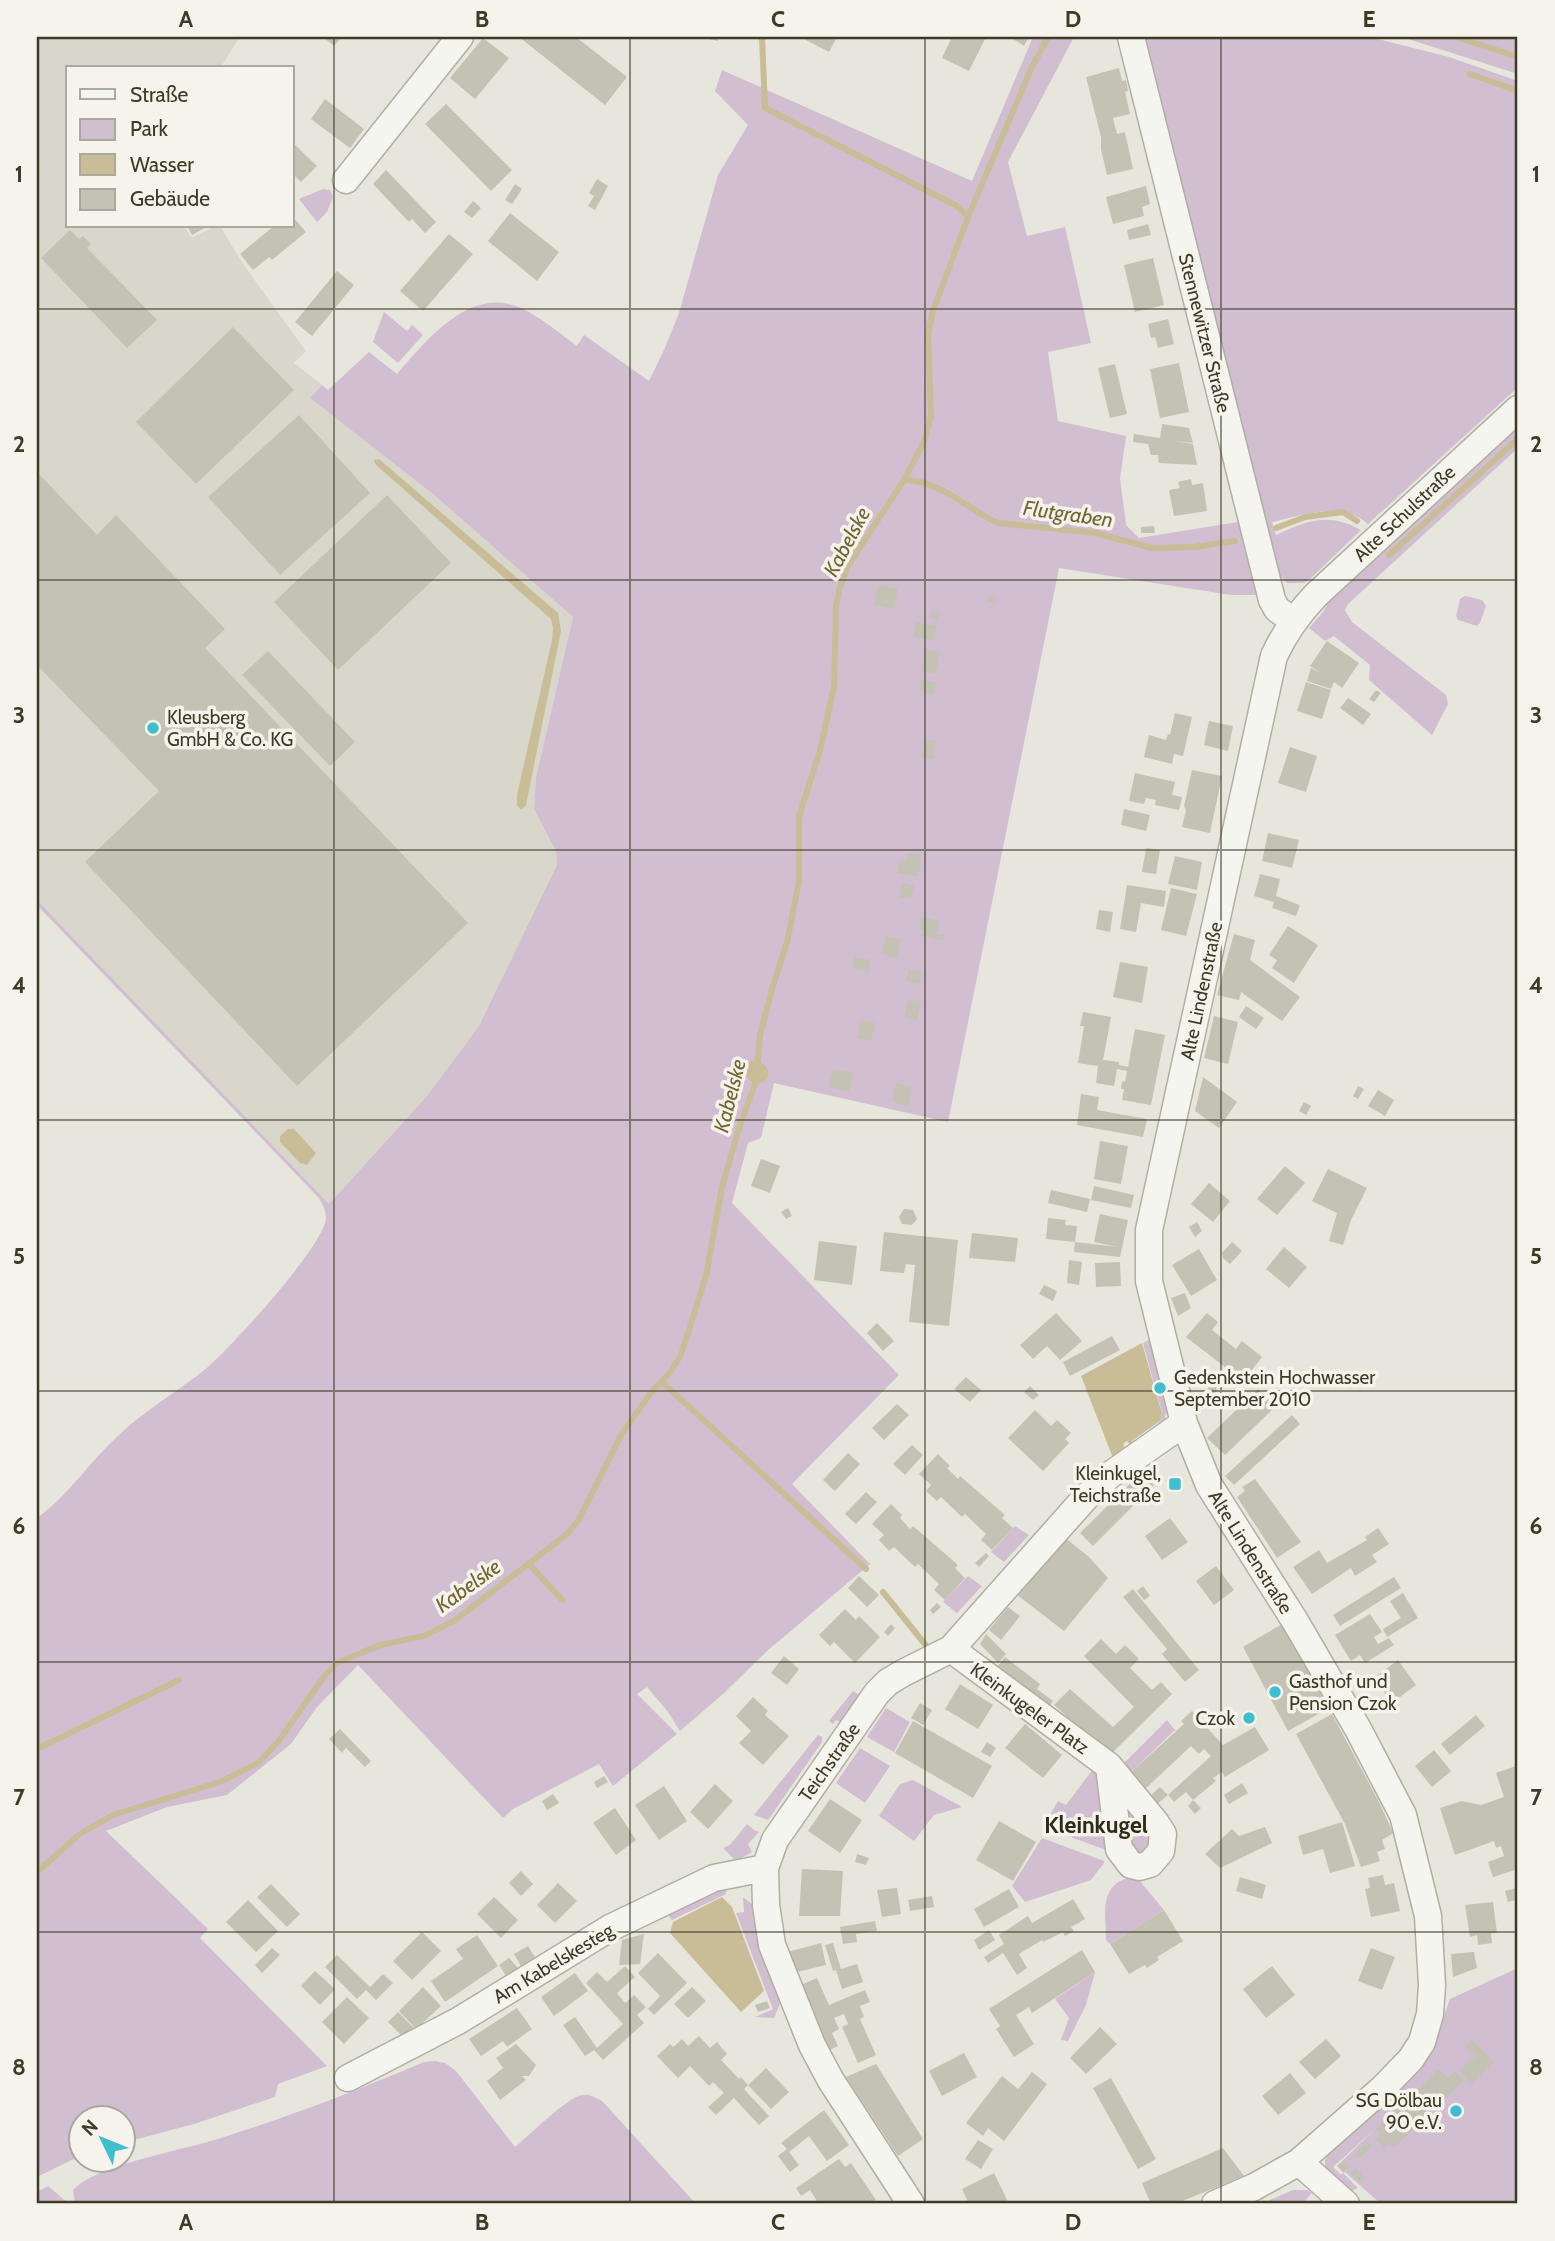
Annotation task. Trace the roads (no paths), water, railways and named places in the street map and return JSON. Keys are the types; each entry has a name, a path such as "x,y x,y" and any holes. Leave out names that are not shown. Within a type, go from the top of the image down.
{"street":[{"path":"346,180 460,37"},
{"name":"Stennewitzer Straße","path":"1131,37 1272,600 1277,609 1293,621"},
{"name":"Alte Schulstraße","path":"1293,621 1316,595 1387,528 1518,409"},
{"name":"Alte Lindenstraße","path":"1215,2204 1254,2187 1299,2162 1382,2089 1422,2042 1431,2002 1428,1916 1403,1815 1295,1621 1209,1485 1184,1423 1149,1281 1149,1230 1274,656 1293,621"},
{"name":"Teichstraße","path":"911,2204 830,2079 803,2023 772,1945 766,1905 765,1868 775,1840 877,1693 903,1673 951,1649 1087,1496 1110,1475 1184,1423"},
{"name":"Kleinkugeler Platz","path":"951,1649 1108,1766"},
{"name":"Am Kabelskesteg","path":"348,2078 458,2021 610,1928 714,1878 765,1868"},
{"path":"1299,2162 1346,2204"}],"water":[{"path":"379,459 558,613 561,631 526,805 521,810 517,805 517,795 552,640 551,619 375,464 374,460"},
{"path":"288,1129 294,1129 316,1153 307,1165 300,1163 280,1142 280,1136"},
{"path":"1142,1343 1162,1414 1160,1421 1130,1445 1127,1441 1123,1444 1125,1448 1113,1458 1081,1376"},
{"path":"722,1897 732,1907 764,1991 741,2012 670,1933 673,1922"}],"waterway":[{"path":"762,37 765,108 957,206 968,217"},
{"name":"Kabelske","path":"37,1872 80,1834 113,1815 220,1782 258,1763 278,1742 325,1675 337,1663 380,1645 424,1636 454,1621 567,1534 578,1521 621,1435 681,1355 706,1276 722,1187 756,1081 760,1035 787,942 799,881 799,816 820,751 834,686 836,606 840,587 848,566 904,480 924,442 931,416 928,333 933,311 968,217 1031,69 1048,37"},
{"name":"Kabelske","path":"1456,37 1518,57"},
{"path":"1470,74 1518,91"},
{"path":"1389,555 1518,439"},
{"name":"Flutgraben","path":"904,480 917,481 941,490 998,523 1095,533 1152,548 1194,547 1235,541"},
{"name":"Flutgraben","path":"1276,528 1305,517 1343,512 1357,521"},
{"path":"662,1382 866,1569"},
{"path":"529,1564 562,1600"},
{"path":"883,1592 928,1648"},
{"path":"37,1749 179,1680"}],"place":[{"name":"Kleusberg GmbH & Co. KG","path":"153,728"},
{"name":"Gedenkstein Hochwasser September 2010","path":"1160,1388"},
{"name":"Kleinkugel, Teichstraße","path":"1175,1484"},
{"name":"Gasthof und Pension Czok","path":"1275,1692"},
{"name":"Czok","path":"1249,1718"},
{"name":"SG Dölbau 90 e.V.","path":"1456,2111"}],"district":[{"name":"Kleinkugel","path":"1096,1825"}]}
